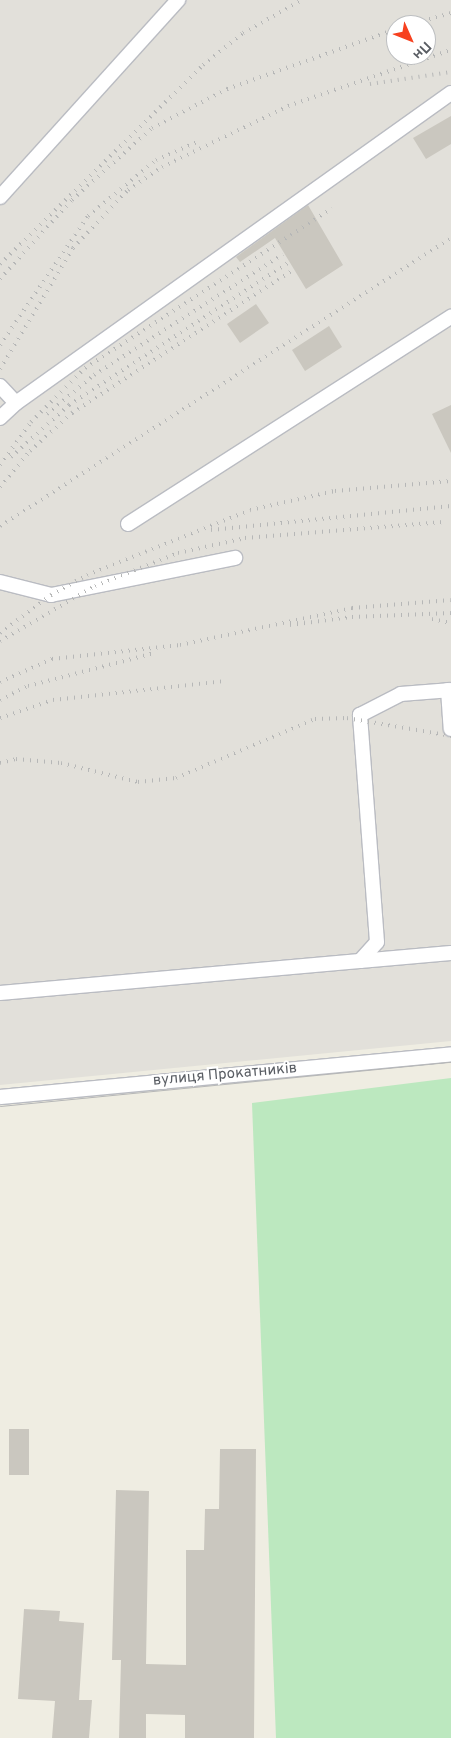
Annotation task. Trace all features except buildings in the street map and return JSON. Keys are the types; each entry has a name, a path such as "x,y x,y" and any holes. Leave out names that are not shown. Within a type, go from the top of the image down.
{"street":[{"path":"0,197 178,0"},
{"path":"0,418 16,403 451,93"},
{"path":"128,524 451,317"},
{"path":"0,386 16,403"},
{"path":"0,582 51,595 235,558"},
{"path":"360,961 377,942 360,715 401,694 449,690 451,729"},
{"path":"0,993 451,953"},
{"name":"вулиця Прокатників","path":"0,1097 451,1054"}],"shaded area":[{"path":"0,0 451,0 451,1041 0,1085"}],"green space":[{"path":"451,1078 451,1738 276,1738 252,1103"}],"tram line":[{"path":"0,1106 451,1062"}],"railway":[{"path":"0,264 203,65 243,33 302,0"},
{"path":"436,17 451,13"},
{"path":"0,279 72,200 152,128 227,89 386,33"},
{"path":"0,369 73,248 128,190 162,167 288,106 451,50"},
{"path":"370,84 451,72"},
{"path":"0,345 88,216 156,160 197,142"},
{"path":"0,465 31,422 85,368 332,208"},
{"path":"0,526 451,238"},
{"path":"47,414 94,375 283,254"},
{"path":"11,457 69,405 289,262"},
{"path":"0,487 30,451 72,413 293,270"},
{"path":"0,633 51,595 87,575 250,510 335,491 451,481"},
{"path":"211,530 451,506"},
{"path":"0,641 95,586 178,553 245,538 446,522"},
{"path":"0,682 52,659 180,645 352,608 451,600"},
{"path":"290,625 352,617 451,613"},
{"path":"432,619 451,623"},
{"path":"0,700 28,686 155,653"},
{"path":"0,718 53,700 224,681"},
{"path":"0,763 16,759 61,763 138,782 176,778 315,719 347,718 451,736"}]}
